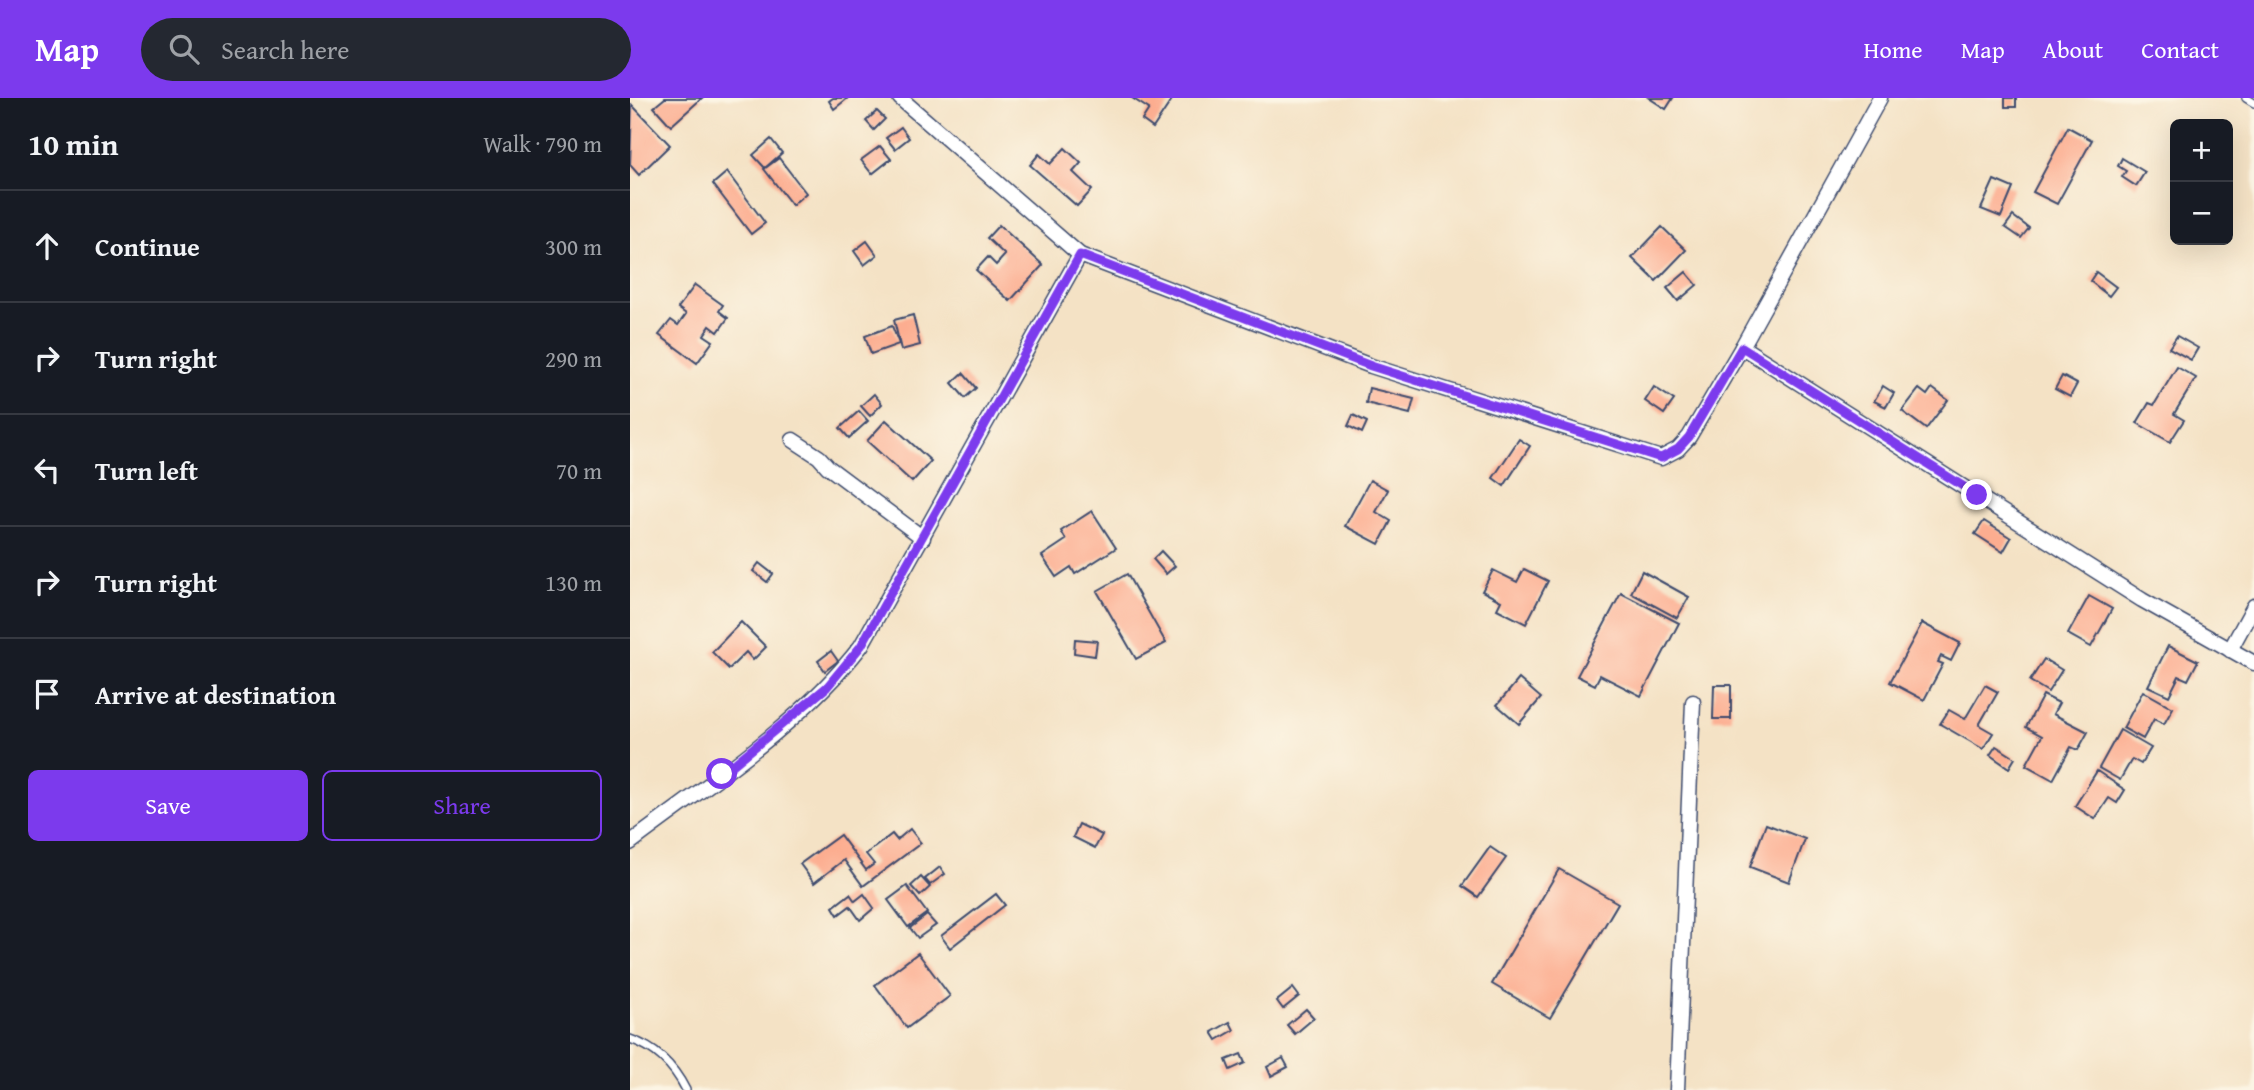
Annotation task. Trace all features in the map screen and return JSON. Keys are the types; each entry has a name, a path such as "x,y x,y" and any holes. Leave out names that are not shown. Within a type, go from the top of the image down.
{"street":[{"path":"900,98 1080,255 1371,366 1661,458 1678,449 1689,437 1880,98"},
{"path":"630,843 722,774 827,687 861,646 1080,255"},
{"path":"1742,347 2142,600 2254,663"},
{"path":"793,440 923,538"},
{"path":"2230,650 2254,606"},
{"path":"1677,1090 1693,702"}],"lane":[{"path":"2246,98 2254,103"},
{"path":"630,1039 654,1050 667,1061 686,1090"}],"building":[{"path":"665,98 702,98 671,126 654,107"},
{"path":"833,98 848,98 834,109 829,101"},
{"path":"1132,98 1173,98 1153,128 1142,120 1149,109"},
{"path":"1649,98 1673,98 1666,109"},
{"path":"2005,98 2016,98 2016,107 2005,107"},
{"path":"632,105 670,145 639,175 630,165"},
{"path":"877,111 885,119 874,130 866,121"},
{"path":"901,127 909,138 895,149 886,138"},
{"path":"2068,127 2092,140 2057,204 2033,192"},
{"path":"771,139 782,153 765,168 753,155"},
{"path":"880,146 891,159 872,174 861,160"},
{"path":"1065,148 1081,163 1073,172 1092,190 1077,206 1030,165 1039,154 1050,164"},
{"path":"779,158 806,193 792,205 764,169"},
{"path":"2122,158 2145,172 2136,186 2122,177 2126,171 2118,166"},
{"path":"727,172 765,223 751,234 713,184"},
{"path":"1994,180 2013,188 2001,217 1981,209"},
{"path":"2013,216 2029,228 2021,238 2005,227"},
{"path":"999,225 1043,265 1010,301 976,270 988,257 996,265 1005,255 987,238"},
{"path":"1662,227 1686,250 1656,281 1632,258"},
{"path":"867,241 877,255 864,265 854,251"},
{"path":"1686,272 1697,285 1678,301 1667,288"},
{"path":"2096,272 2116,287 2109,296 2090,281"},
{"path":"695,285 723,305 719,311 728,318 718,332 710,326 704,335 713,341 697,363 659,335 671,320 678,325 686,314 678,308"},
{"path":"913,315 920,345 901,350 894,320"},
{"path":"892,326 899,344 871,354 865,336"},
{"path":"2177,336 2198,348 2191,360 2169,348"},
{"path":"2177,367 2196,378 2174,414 2184,420 2170,442 2137,423 2149,403 2154,405"},
{"path":"963,373 976,388 965,398 952,383"},
{"path":"2062,376 2077,384 2070,397 2055,389"},
{"path":"1883,386 1894,393 1886,407 1874,401"},
{"path":"1654,387 1674,400 1664,414 1645,401"},
{"path":"1369,388 1414,399 1410,414 1366,403"},
{"path":"1932,388 1948,400 1926,429 1902,411 1919,389 1927,395"},
{"path":"874,394 882,404 870,416 861,406"},
{"path":"859,411 868,421 849,438 840,428"},
{"path":"1353,415 1367,422 1362,433 1348,426"},
{"path":"886,420 931,461 912,482 867,441"},
{"path":"1519,439 1530,446 1504,486 1493,478"},
{"path":"1370,480 1388,490 1376,512 1391,521 1379,544 1345,526"},
{"path":"1092,511 1116,548 1075,574 1071,567 1056,577 1042,556 1066,540 1061,531"},
{"path":"1984,521 2011,538 2003,552 1975,534"},
{"path":"1161,551 1175,566 1166,574 1153,559"},
{"path":"759,563 773,574 767,582 753,571"},
{"path":"1524,569 1548,581 1526,624 1497,609 1501,601 1482,591 1493,570 1517,582"},
{"path":"1642,571 1689,597 1677,618 1631,593"},
{"path":"1127,574 1166,643 1136,659 1097,591"},
{"path":"1621,593 1679,623 1641,696 1600,675 1595,685 1577,676"},
{"path":"2089,596 2112,609 2091,647 2068,634"},
{"path":"741,622 766,647 753,660 746,652 729,669 712,652"},
{"path":"1922,623 1960,643 1951,661 1941,656 1938,662 1943,664 1924,700 1890,682"},
{"path":"1075,639 1097,641 1095,656 1074,653"},
{"path":"2168,646 2198,661 2188,680 2179,676 2169,696 2148,686"},
{"path":"831,651 838,661 825,671 818,661"},
{"path":"2044,659 2062,670 2048,692 2030,681"},
{"path":"1519,679 1541,698 1519,724 1497,705"},
{"path":"1714,685 1731,685 1731,719 1713,719"},
{"path":"1985,685 1998,692 1979,725 1993,733 1983,749 1940,724 1949,710 1965,719"},
{"path":"2143,691 2173,708 2164,724 2154,719 2143,739 2123,728"},
{"path":"2043,695 2059,703 2053,714 2088,732 2078,750 2071,747 2053,780 2026,765 2042,736 2026,727"},
{"path":"2120,730 2151,748 2141,764 2132,759 2120,780 2099,768"},
{"path":"1996,746 2015,758 2009,768 1990,755"},
{"path":"2097,771 2125,790 2117,803 2109,798 2095,819 2075,806"},
{"path":"1079,824 1102,835 1095,848 1073,837"},
{"path":"1766,824 1805,839 1789,882 1750,867"},
{"path":"910,829 921,843 863,886 844,860 814,883 800,864 840,835 866,870 874,864 866,854 892,834 897,840"},
{"path":"1490,847 1506,858 1478,897 1462,886"},
{"path":"940,867 945,874 930,885 925,879"},
{"path":"1559,869 1618,903 1550,1018 1492,984"},
{"path":"921,877 930,887 920,896 911,886"},
{"path":"907,886 927,913 908,927 888,900"},
{"path":"850,894 855,901 864,894 874,908 860,920 850,906 838,915 833,907"},
{"path":"996,894 1005,905 950,948 941,936"},
{"path":"927,915 936,925 918,938 910,928"},
{"path":"918,953 950,996 907,1028 875,985"},
{"path":"1293,988 1299,996 1283,1009 1277,1001"},
{"path":"1306,1009 1314,1018 1295,1034 1287,1025"},
{"path":"1230,1022 1234,1030 1217,1040 1212,1032"},
{"path":"1241,1054 1245,1063 1230,1070 1226,1060"},
{"path":"1283,1058 1288,1067 1271,1076 1267,1067"}],"route":[{"path":"722,774 827,687 861,646 1080,255 1371,366 1661,458 1678,449 1689,437 1742,347 1977,495"}]}
